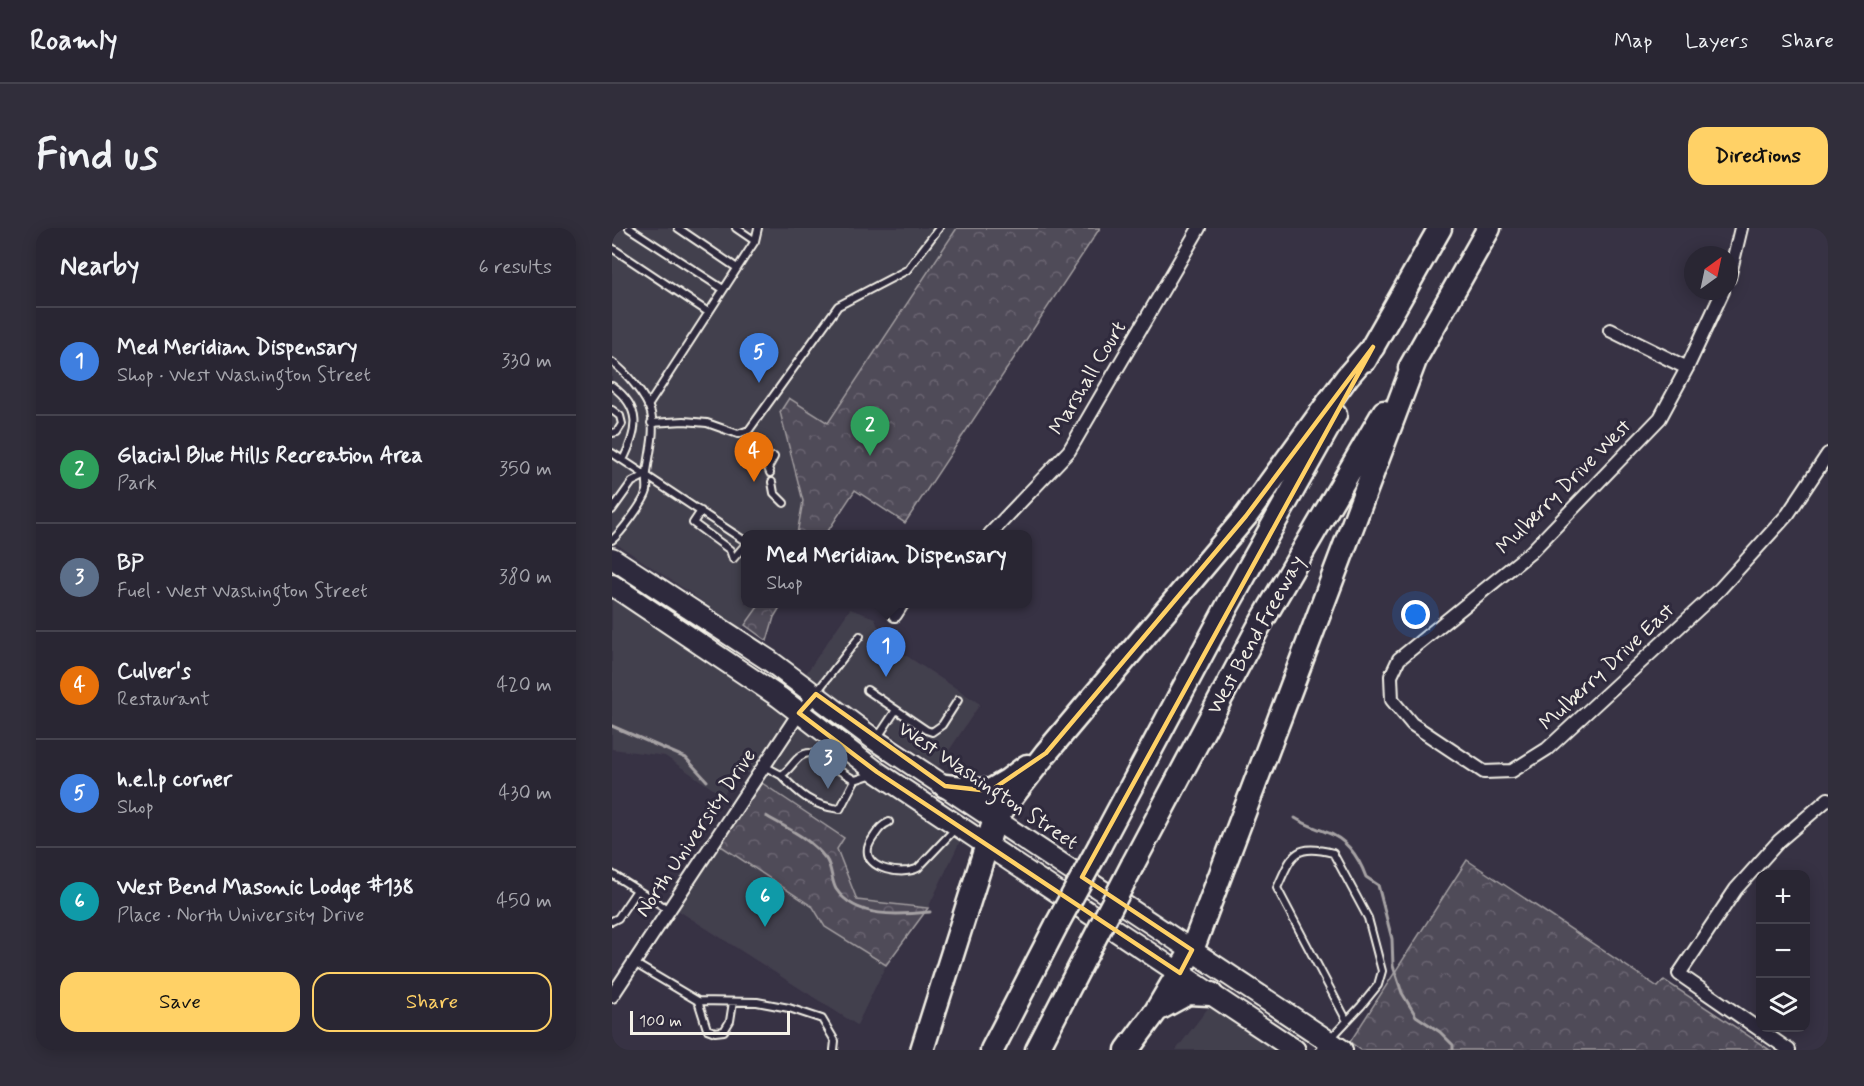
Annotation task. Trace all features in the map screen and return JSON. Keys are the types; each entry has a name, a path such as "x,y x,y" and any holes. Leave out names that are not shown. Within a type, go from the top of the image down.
{"highway":[{"name":"West Bend Freeway","path":"992,1050 1228,605 1440,228"},
{"name":"West Bend Freeway","path":"1037,1050 1258,628 1489,228"},
{"path":"922,1050 994,819 1046,753 1246,516 1372,346"},
{"path":"1127,1050 1156,1011 1192,950 1417,356"},
{"path":"945,786 990,791 1046,753"},
{"path":"1156,1011 1188,993 1211,994"}],"main road":[{"name":"West Washington Street","path":"612,558 770,661 875,740 1192,950 1330,1047"},
{"path":"612,585 779,697 878,772 986,846 1295,1050"}],"street":[{"name":"Marshall Court","path":"994,530 1069,451 1199,228"},
{"path":"1737,246 1741,228"},
{"name":"Mulberry Drive West","path":"1391,676 1399,659 1531,552 1660,418 1687,368 1719,300"},
{"path":"1610,330 1687,368"},
{"name":"Mulberry Drive East","path":"1391,676 1392,700 1412,724 1484,772 1512,771 1546,749 1720,589 1788,514 1828,454"},
{"path":"895,615 899,608"},
{"name":"North University Drive","path":"612,996 799,713 816,694"},
{"path":"1790,1050 1679,974 1736,889 1779,841 1828,800"}],"lane":[{"path":"629,228 723,290"},
{"path":"678,228 737,268"},
{"path":"736,228 755,240"},
{"path":"648,406 755,240 758,228"},
{"path":"651,423 684,421 707,423 738,434 748,430 838,306 907,270 939,228"},
{"path":"612,248 708,312"},
{"path":"612,362 628,377 648,406 651,412 653,441 646,475 646,491 620,533 612,540"},
{"path":"612,386 624,395 633,413 636,431 623,460"},
{"path":"612,410 620,416 621,424 617,432 612,433"},
{"path":"612,453 741,540"},
{"path":"770,473 768,468 774,457"},
{"path":"612,510 632,482 646,475"},
{"path":"772,482 774,494 784,503"},
{"path":"701,511 693,523 730,550 733,559 741,548"},
{"path":"816,694 860,636"},
{"path":"867,690 932,732 942,725 958,700"},
{"path":"875,740 896,710"},
{"path":"781,775 787,772 801,755 810,753 855,780"},
{"path":"764,766 781,775 809,800 825,807 840,809 855,780 878,772"},
{"path":"889,822 880,827 868,847 868,854 880,866 901,873 911,872 918,868 958,826"},
{"path":"1330,1047 1347,1021 1378,985 1382,971 1368,918 1334,853 1313,848 1302,850 1289,862 1277,888 1347,1021"},
{"path":"612,874 669,910"},
{"path":"612,921 618,918 637,890"},
{"path":"634,963 698,1001 757,1002 789,1008 822,1019 835,1041 834,1050"},
{"path":"698,1001 707,1029 715,1032 724,1031 730,1021 733,1002"}],"highlighted area":[{"path":"1373,347 1082,877 1192,950 1180,973 877,772 799,713 816,694 945,786 990,791 1046,753 1246,516"}],"shaded area":[{"path":"612,228 957,228 828,423 790,398 780,412 803,501 798,530 741,530 741,608 757,608 741,630 612,541"},
{"path":"612,594 771,702 962,837 928,908 857,900 836,849 843,838 741,769 723,796 665,756 612,749"},
{"path":"850,609 875,618 877,625 895,637 890,645 980,704 938,767 805,675"},
{"path":"718,844 813,907 825,927 886,965 857,1025 676,909"},
{"path":"1211,1004 1288,1050 1176,1050"}],"green space":[{"path":"957,228 1100,228 905,523 855,490 829,530 798,530 803,501 780,412 789,398 828,423"},
{"path":"757,608 780,608 774,617 767,641 745,625"},
{"path":"759,781 844,838 837,849 857,900 928,908 886,965 825,927 813,907 718,844"},
{"path":"1467,860 1658,987 1664,980 1770,1050 1361,1050 1350,1042"}],"waterway":[{"path":"612,726 686,758 707,781"},
{"path":"766,816 798,834 820,852 828,862 836,889 855,906 879,913 930,912"},
{"path":"1295,818 1340,839 1356,856 1366,877 1378,885 1392,939 1393,966 1402,993 1416,1016 1440,1032 1453,1045 1453,1050"}],"place":[{"name":"h.e.l.p corner","path":"759,383"},
{"name":"Glacial Blue Hills Recreation Area","path":"870,456"},
{"name":"Culver's","path":"754,482"},
{"name":"Med Meridian Dispensary","path":"886,677"},
{"name":"BP","path":"828,789"},
{"name":"West Bend Masonic Lodge #138","path":"765,927"}]}
